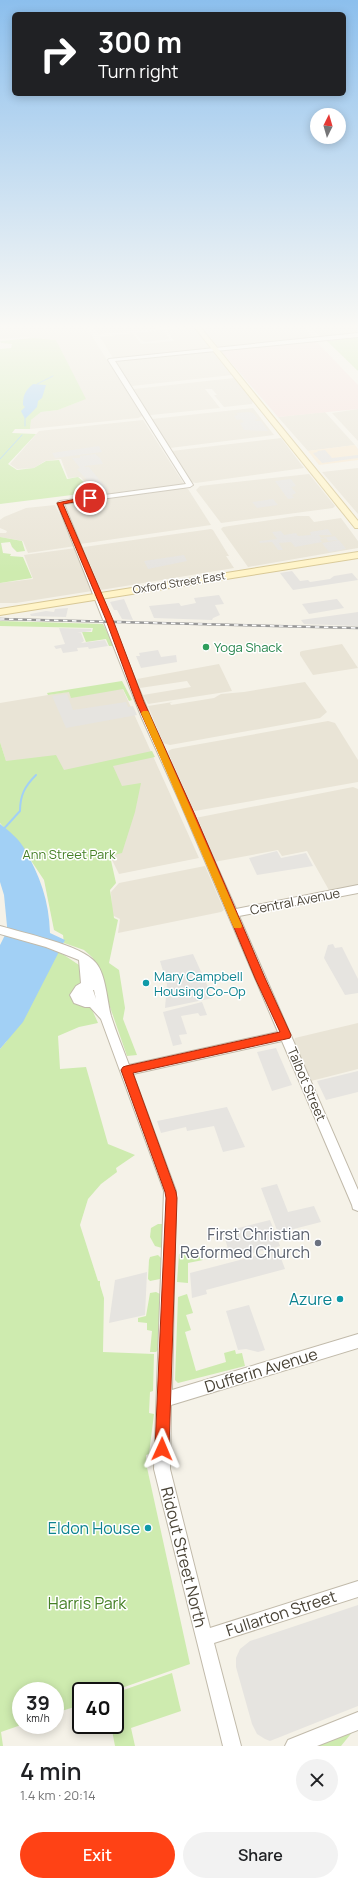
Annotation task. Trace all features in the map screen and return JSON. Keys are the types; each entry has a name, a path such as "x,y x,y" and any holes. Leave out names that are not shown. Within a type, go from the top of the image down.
{"main road":[{"path":"263,409 358,526"},
{"name":"Oxford Street East","path":"0,612 98,595 358,555"}],"street":[{"name":"Talbot Street","path":"142,409 190,485 60,503 140,702 286,1035 358,1205"},
{"name":"Central Avenue","path":"233,913 358,889"},
{"name":"Ridout Street North","path":"0,930 67,950 83,958 93,966 106,1017 170,1192 162,1469 232,1746"},
{"name":"Ridout Street North","path":"83,958 87,966 86,985 92,1003 106,1017"},
{"path":"86,985 99,986"},
{"path":"126,1070 286,1035"},
{"name":"Dufferin Avenue","path":"163,1400 358,1341"},
{"name":"Fullarton Street","path":"204,1638 358,1589"},
{"path":"294,1746 358,1721"}],"shaded area":[{"path":"138,409 142,416 138,418 30,429 31,420 41,412 58,410"},
{"path":"146,409 205,409 149,415"},
{"path":"239,409 254,409 274,435 170,448 152,419"},
{"path":"272,409 353,409 278,417"},
{"path":"358,409 358,441 332,413"},
{"path":"325,412 355,445 308,451 278,417"},
{"path":"236,413 253,413 258,419 255,419 256,421 261,421 268,431 244,430 240,423 244,422 241,419 237,420 234,416 238,415"},
{"path":"143,420 184,484 99,495 80,477 68,478 61,459 45,461 34,468 17,469 10,464 39,431"},
{"path":"281,438 304,468 196,483 191,482 172,451"},
{"path":"355,445 358,449 358,460 319,465 308,451"},
{"path":"99,446 102,452 55,458 52,453"},
{"path":"325,450 332,458 358,455 358,458 322,463 313,453"},
{"path":"95,454 100,458 103,464 84,466 89,467 107,489 96,490 77,469 80,468 72,458 80,458 80,456"},
{"path":"358,468 358,514 322,472"},
{"path":"309,474 335,506 333,508 221,523 196,490 200,486"},
{"path":"291,479 296,486 291,487 296,493 292,495 294,498 288,499 275,481"},
{"path":"184,488 188,489 211,525 80,544 63,506 68,503"},
{"path":"273,499 278,505 257,508 252,502"},
{"path":"55,505 76,546 28,553 23,541 0,537 0,533 6,533 7,531 0,528 0,520 4,517 26,508"},
{"path":"297,516 309,516 314,522 341,518 358,541 358,548 248,567 221,529 223,527"},
{"path":"211,529 229,556 226,556 234,568 101,590 99,589 82,549 84,547"},
{"path":"328,529 332,535 319,535 321,538 335,536 338,540 328,541 326,538 320,539 322,542 295,547 291,542 279,543 283,550 278,550 272,542 260,543 259,541 277,539 272,532 281,531 284,535 296,533 298,536 311,535 310,532"},
{"path":"339,540 346,549 329,552 322,543"},
{"path":"76,548 92,591 16,603 0,603 0,583 33,579 24,555"},
{"path":"184,555 187,561 148,569 144,561"},
{"path":"292,571 300,581 308,580 310,582 330,579 334,576 352,573 358,580 293,590 280,573"},
{"path":"219,595 224,604 215,605 220,615 212,620 154,618 149,606 179,603 181,606 196,603 194,598"},
{"path":"124,599 133,620 122,619 117,610 114,610 110,602"},
{"path":"337,599 344,608 309,614 302,604"},
{"path":"68,608 66,617 31,616 30,614 46,611 54,612 55,609"},
{"path":"358,612 358,626 304,624 301,620"},
{"path":"59,628 91,629 91,631 77,633 81,633 84,641 81,643 105,640 108,646 89,649 88,647 77,648 78,651 63,653 61,648 56,649 54,646 65,644"},
{"path":"342,644 358,668 313,675 300,655 300,652 302,651"},
{"path":"158,650 161,657 176,655 177,662 141,668 136,656 140,656 139,653"},
{"path":"219,664 232,691 148,704 143,695 191,687 187,681 140,688 137,679"},
{"path":"305,682 327,712 320,718 170,745 163,743 148,706 173,702 170,703 171,705 214,698 221,694 244,692"},
{"path":"120,683 199,858 119,874 110,856 6,761 0,742 0,703"},
{"path":"67,694 73,710 126,702 128,707 133,706 137,715 66,728 52,696"},
{"path":"328,721 335,723 358,760 358,782 195,811 192,810 168,751 172,749"},
{"path":"353,787 358,789 358,886 330,892 307,851 282,856 278,850 214,862 195,818"},
{"path":"277,851 281,858 306,853 313,866 257,875 249,858"},
{"path":"205,866 224,910 221,912 118,933 120,919 112,915 111,892 119,883"},
{"path":"333,944 335,948 342,947 358,979 358,993 345,995 324,958 328,945"},
{"path":"193,954 213,998 165,1008 167,984 160,961"},
{"path":"202,1002 207,1015 200,1016 198,1013 181,1016 187,1034 179,1035 182,1044 173,1046 163,1012"},
{"path":"358,1023 358,1069 311,1081 294,1041 295,1038"},
{"path":"276,1048 292,1085 272,1091 257,1052"},
{"path":"358,1071 358,1092 326,1100 317,1081"},
{"path":"227,1107 245,1147 223,1152 214,1126 187,1131 186,1127 161,1133 157,1121"},
{"path":"277,1184 288,1212 314,1206 321,1222 278,1233 261,1188"},
{"path":"270,1220 280,1246 231,1259 223,1232"},
{"path":"278,1250 285,1269 206,1290 207,1294 192,1298 190,1273"},
{"path":"147,1272 145,1315 109,1323 115,1280"},
{"path":"249,1305 265,1350 258,1352 246,1349 238,1350 226,1311"},
{"path":"358,1605 358,1706 270,1741 257,1734 252,1724 236,1667 236,1658 240,1649 250,1641"}],"green space":[{"path":"0,409 59,409 41,412 31,420 30,429 15,429 12,433 36,434 8,464 17,470 34,468 46,461 59,460 67,479 78,477 96,492 0,504"},
{"path":"0,537 22,541 25,551 17,552 12,547 10,542 1,543 3,553 11,554 10,556 23,557 32,578 0,583"},
{"path":"0,621 103,624 113,646 109,646 106,639 86,642 82,632 92,632 93,628 0,626"},
{"path":"122,681 132,700 129,701 123,689 71,698 69,692 48,695 47,693"},
{"name":"Ann Street Park","path":"0,742 6,761 56,755 64,770 152,751 155,757 113,766 122,786 141,783 135,812 122,853 110,856 116,883 110,890 114,918 118,920 109,963 119,970 125,1008 123,1019 137,1055 127,1056 93,958 84,950 64,943 63,935 54,930 44,880 26,853 0,823"},
{"name":"Harris Park","path":"55,951 82,967 85,994 98,1023 79,1027 58,1036 60,1069 86,1067 108,1144 135,1155 116,1168 117,1172 101,1184 88,1199 80,1225 98,1281 100,1281 104,1298 103,1352 154,1354 153,1391 150,1392 149,1413 154,1414 149,1454 146,1455 146,1463 190,1664 124,1687 124,1682 72,1682 72,1708 64,1710 64,1682 12,1682 12,1728 1,1732 3,1746 0,1746 0,1049 6,1042"},
{"path":"158,1224 162,1224 162,1248 155,1246 150,1237 151,1228"},
{"path":"200,1251 203,1260 188,1263 188,1283 177,1282 179,1254"},
{"path":"158,1255 161,1258 160,1279 150,1281 148,1279 149,1260 150,1257"},
{"path":"156,1292 160,1294 158,1350 156,1352 150,1352 152,1331 147,1330 147,1323 138,1322 138,1318 146,1316 150,1293"},
{"path":"187,1294 193,1313 186,1315 191,1330 185,1332 196,1371 226,1362 224,1353 235,1350 236,1354 242,1353 245,1366 178,1383 175,1380 178,1297"},
{"path":"172,1673 181,1711 131,1728 135,1746 115,1746 113,1734 124,1734 124,1690"},
{"path":"354,1730 341,1746 317,1746"}],"water":[{"path":"23,409 35,409 25,419 21,411"},
{"path":"0,824 19,841 35,868 46,899 50,933 65,940 23,1022 0,1049 0,945 7,931 7,926 4,895 0,882"}],"waterway":[{"path":"25,419 25,426"},
{"path":"0,459 22,435"},
{"path":"0,833 20,811 24,791 36,775"}],"railway":[{"path":"0,619 358,628"}],"slow traffic":[{"path":"145,713 191,815 209,861 238,926"}],"place":[{"name":"Yoga Shack","path":"206,647"},
{"name":"Mary Campbell Housing Co-Op","path":"146,983"},
{"name":"First Christian Reformed Church","path":"318,1243"},
{"name":"Azure","path":"340,1299"},
{"name":"Eldon House","path":"148,1528"}],"route":[{"path":"90,498 60,503 110,620 140,702 191,815 209,861 286,1035 126,1070 171,1198 162,1449"}]}
